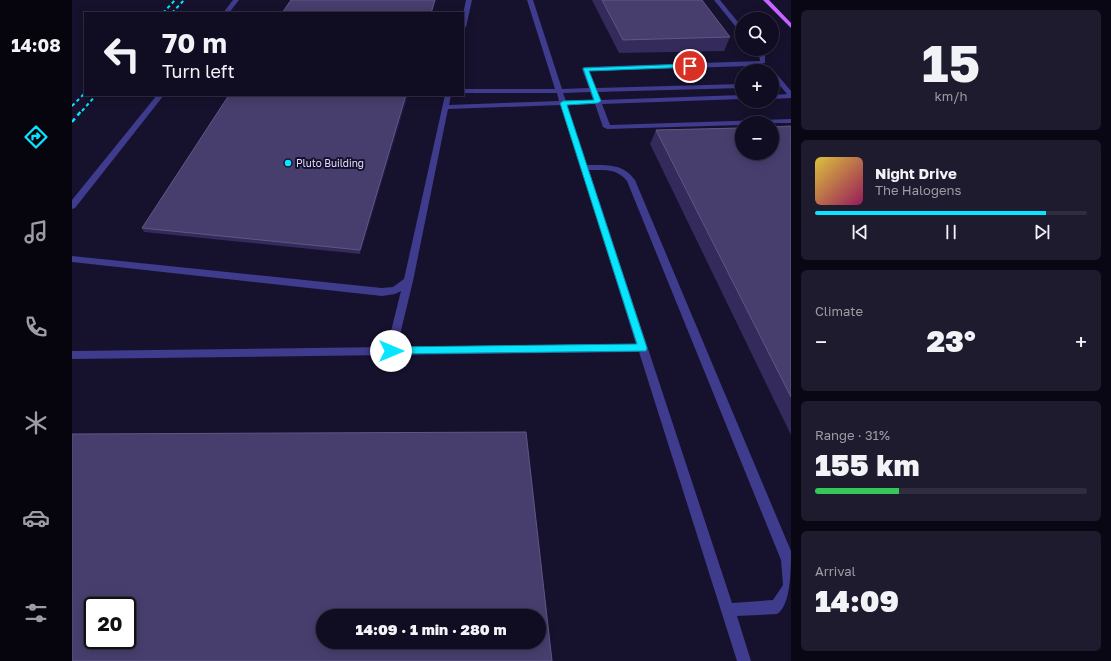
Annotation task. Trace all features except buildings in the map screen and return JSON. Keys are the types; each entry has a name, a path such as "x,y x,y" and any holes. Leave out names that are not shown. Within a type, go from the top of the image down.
{"main road":[{"path":"766,0 791,26"}],"lane":[{"path":"227,12 236,0"},
{"path":"464,22 469,0"},
{"path":"530,0 744,661"},
{"path":"717,0 735,22"},
{"path":"762,56 763,62 750,64 585,69 607,127 791,121"},
{"path":"779,80 791,96"},
{"path":"779,85 791,84"},
{"path":"464,92 735,86"},
{"path":"72,206 160,96"},
{"path":"391,351 408,281 448,96"},
{"path":"779,97 791,96"},
{"path":"446,107 598,101 735,98"},
{"path":"584,168 616,168 626,172 631,180 788,560 790,586 777,607 728,610"},
{"path":"72,259 382,292 395,290 408,281"},
{"path":"72,355 643,348"}],"railway":[{"path":"164,12 175,0"},
{"path":"173,12 184,0"},
{"path":"72,106 84,94"},
{"path":"82,111 95,96"},
{"path":"72,122 82,110"}],"place":[{"name":"Pluto Building","path":"288,163"}],"route":[{"path":"391,351 643,348 563,103 598,101 585,69 690,66"}]}
